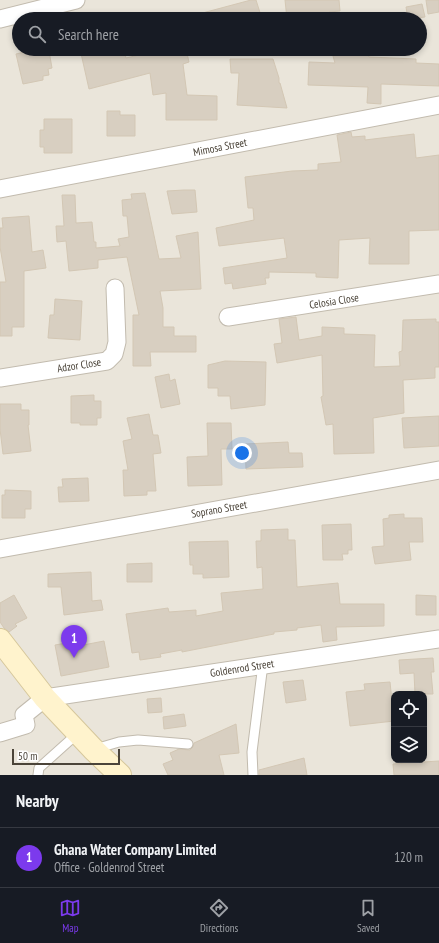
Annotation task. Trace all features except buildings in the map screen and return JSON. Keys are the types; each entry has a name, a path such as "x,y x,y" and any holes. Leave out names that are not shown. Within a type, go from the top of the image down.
{"main road":[{"path":"0,640 45,698 93,749 120,775"}],"street":[{"path":"28,12 76,0"},
{"path":"0,19 12,16"},
{"name":"Mimosa Street","path":"0,190 439,105"},
{"name":"Celosia Close","path":"228,317 439,284"},
{"name":"Adzor Close","path":"0,378 107,361 114,354 117,342 115,288"},
{"name":"Soprano Street","path":"0,549 439,470"},
{"name":"Goldenrod Street","path":"45,698 262,664 439,639"},
{"path":"0,733 26,725 24,715 45,698"}],"lane":[{"path":"253,775 252,752 262,664"},
{"path":"38,775 39,768 78,733"},
{"path":"93,749 119,742 138,740 188,744"}],"shaded area":[{"path":"0,0 439,0 439,775 0,775"}],"place":[{"name":"Ghana Water Company Limited","path":"74,658"}]}
